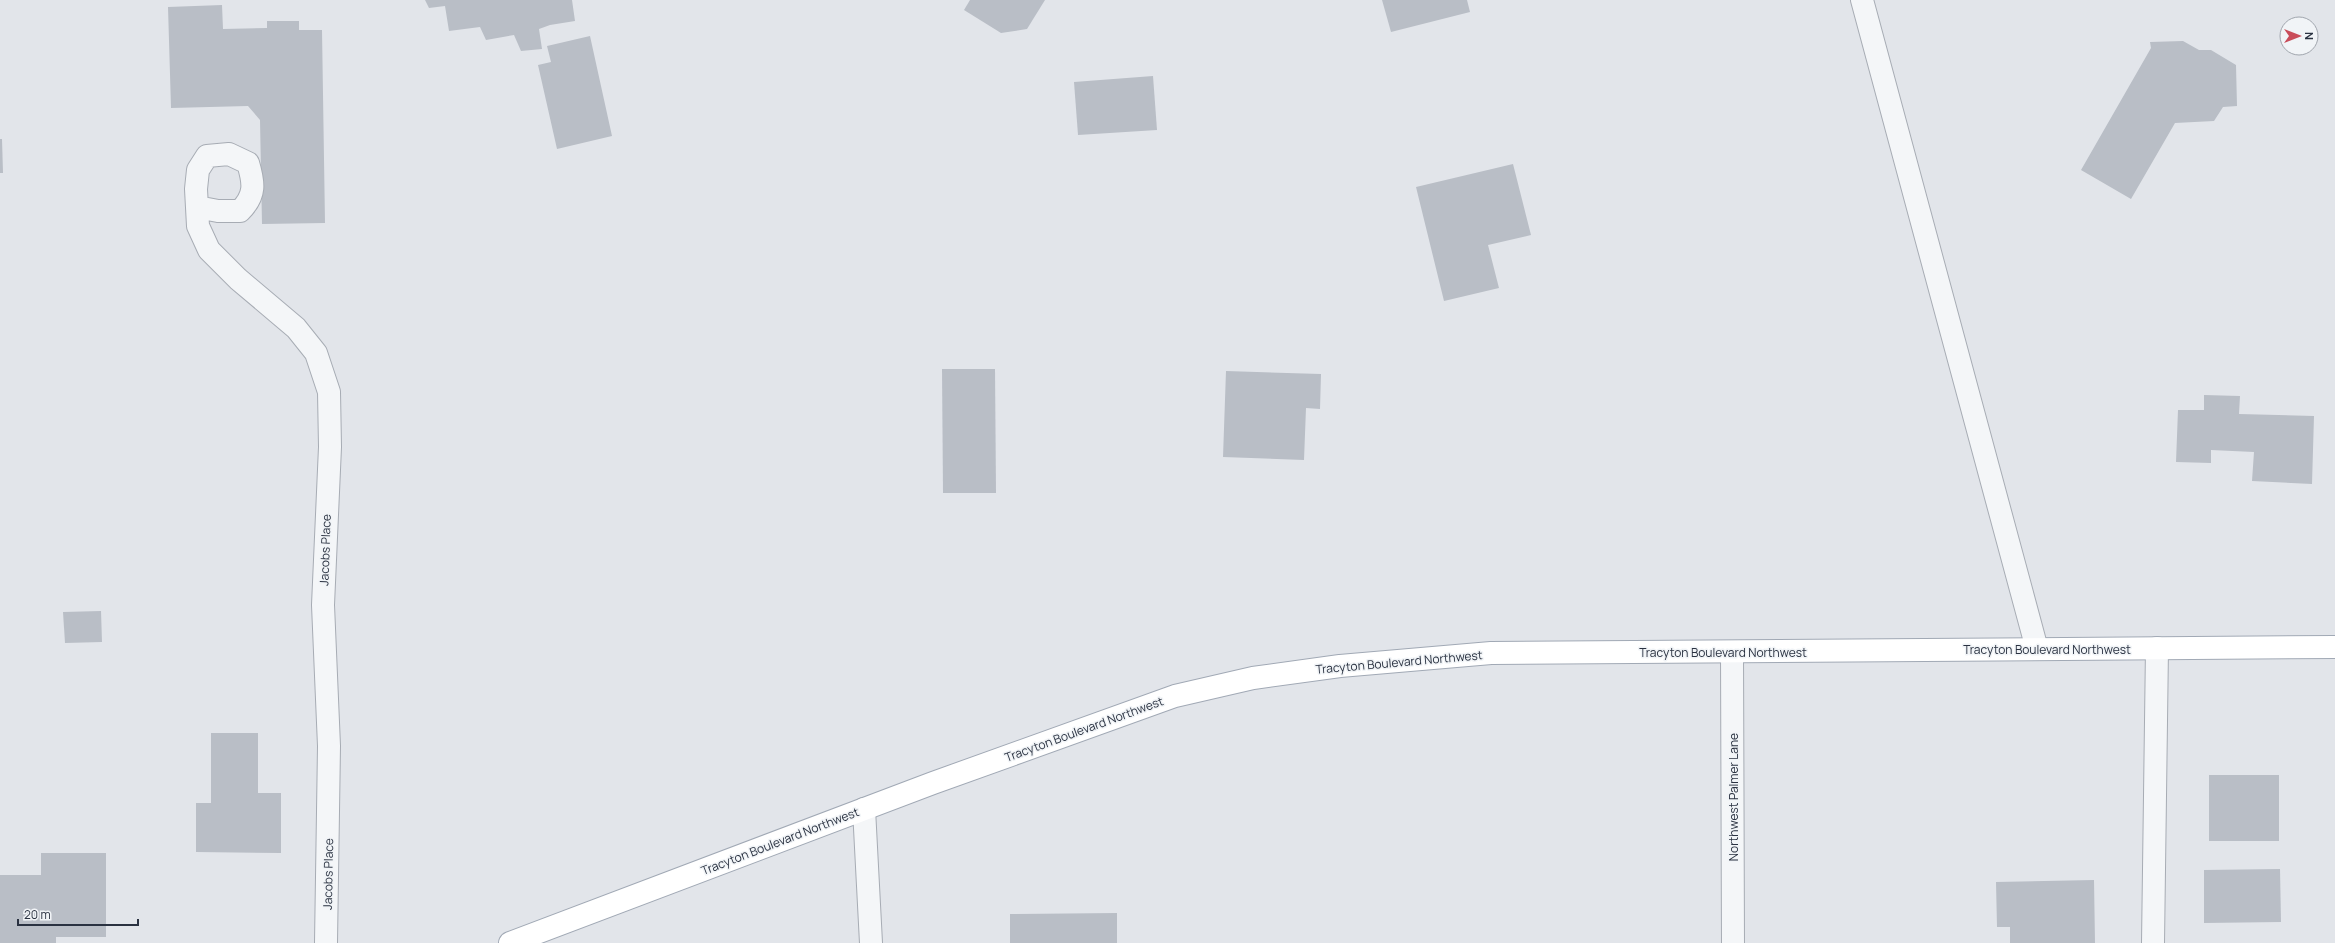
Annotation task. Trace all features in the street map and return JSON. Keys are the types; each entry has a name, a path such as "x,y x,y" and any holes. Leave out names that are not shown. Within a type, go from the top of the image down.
{"main road":[{"name":"Tracyton Boulevard Northwest","path":"513,942 864,809 1175,696 1253,678 1391,660 1491,653 2335,647"}],"street":[{"path":"1862,0 2037,649"},
{"name":"Jacobs Place","path":"197,207 198,226 209,250 238,279 296,328 316,354 328,392 330,447 323,604 328,746 326,943"},
{"path":"2153,943 2157,648"},
{"name":"Northwest Palmer Lane","path":"1732,652 1733,943"},
{"path":"864,809 871,943"}],"building":[{"path":"425,0 572,0 575,21 550,25 539,29 542,49 521,51 514,35 486,40 480,27 449,31 445,6 429,8"},
{"path":"970,0 1045,0 1027,29 1001,33 964,10"},
{"path":"1382,0 1467,0 1470,12 1391,32"},
{"path":"222,5 223,29 267,28 267,21 299,21 299,30 322,30 325,223 262,224 260,120 248,106 171,108 168,7"},
{"path":"590,36 612,136 557,149 538,65 551,62 547,46"},
{"path":"2183,41 2199,50 2211,50 2236,65 2237,106 2223,107 2214,121 2175,123 2131,199 2081,170 2151,48 2150,42"},
{"path":"1153,76 1157,130 1078,135 1074,82"},
{"path":"0,139 2,139 3,173 0,173"},
{"path":"1513,164 1531,235 1488,245 1499,288 1444,301 1416,187"},
{"path":"942,369 995,369 996,493 943,493"},
{"path":"1226,371 1321,374 1320,409 1306,408 1304,460 1223,457"},
{"path":"2204,395 2240,396 2239,414 2314,416 2312,484 2252,481 2254,452 2211,450 2211,463 2176,462 2178,410 2204,410"},
{"path":"101,611 102,642 65,643 63,612"},
{"path":"211,733 258,733 258,793 281,793 281,853 196,852 196,803 211,803"},
{"path":"2209,775 2279,775 2279,841 2209,841"},
{"path":"41,853 106,853 106,937 56,937 56,943 0,943 0,875 41,875"},
{"path":"2280,869 2281,922 2204,923 2204,870"},
{"path":"2094,880 2095,943 2010,943 2010,927 1997,927 1996,882"},
{"path":"1117,913 1117,943 1010,943 1010,914"}]}
